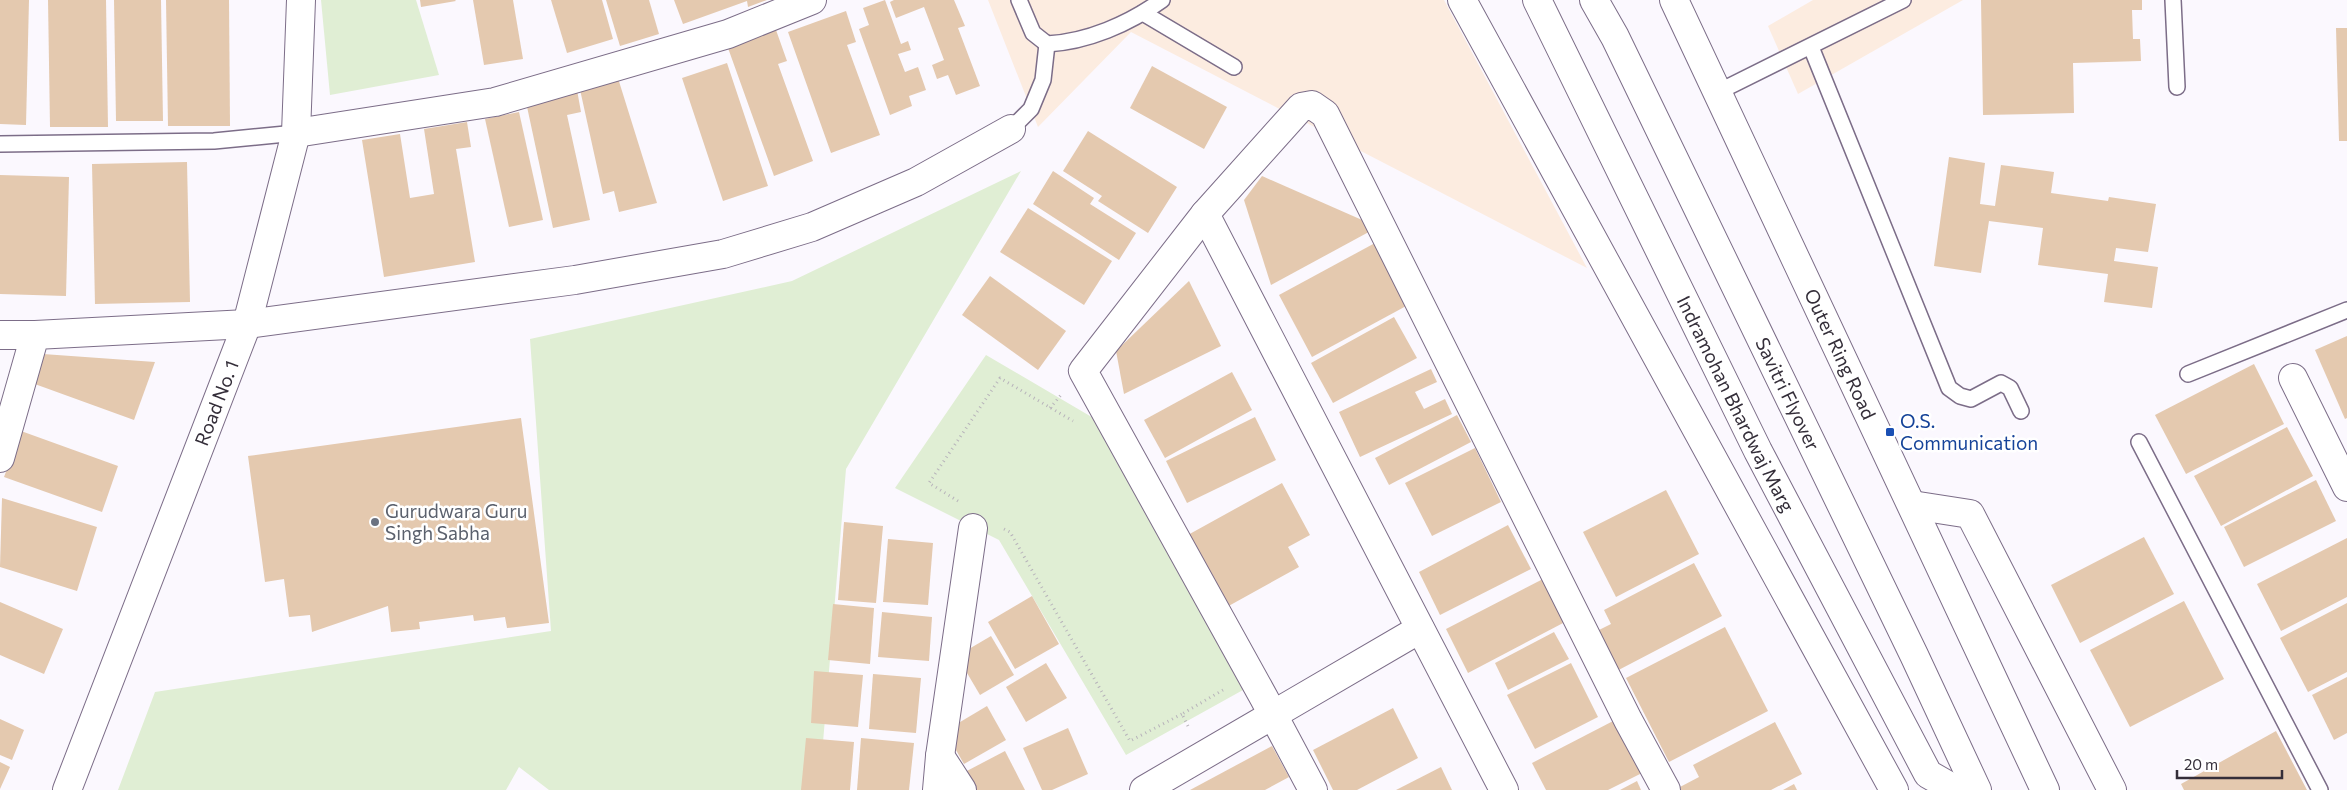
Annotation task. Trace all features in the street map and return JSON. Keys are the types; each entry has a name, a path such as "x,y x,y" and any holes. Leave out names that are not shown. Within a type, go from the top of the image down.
{"street":[{"name":"Road No. 1","path":"67,790 247,324 296,132 301,0"},
{"path":"296,132 495,102 728,34 812,0"},
{"path":"1462,0 1894,790"},
{"name":"Indramohan Bhardwaj Marg","path":"1536,0 1758,451 1928,774 1956,790"},
{"name":"Savitri Flyover","path":"1594,0 1619,46 1914,654 1977,790"},
{"name":"Outer Ring Road","path":"1674,0 2044,790"},
{"path":"1313,790 1083,371 1205,214 1301,107 1312,105 1325,114 1628,720 1666,790"},
{"path":"0,335 35,335 247,324 575,280 723,254 812,227 907,186 1011,129"},
{"path":"1205,214 1504,790"},
{"path":"0,458 35,335"},
{"path":"2293,378 2347,486"},
{"path":"1912,506 1970,514 2112,790"},
{"path":"937,790 940,756 973,528"},
{"path":"1144,790 1176,782 1204,756 1420,629"},
{"path":"940,756 962,790"}],"lane":[{"path":"1019,0 1033,33 1047,44 1067,43 1107,29 1143,13 1162,0"},
{"path":"1718,92 1903,0"},
{"path":"2173,0 2177,87"},
{"path":"1143,13 1234,67"},
{"path":"1011,129 1031,109 1043,80 1047,44"},
{"path":"1811,47 1949,388 1960,396 1972,398 2001,383 2010,388 2022,411"},
{"path":"0,144 214,141 296,132"},
{"path":"2188,374 2347,310"},
{"path":"2139,442 2320,790"}],"path":[{"path":"961,503 929,483 1000,378 1075,422"},
{"path":"1002,527 1010,532 1130,741 1230,686"},
{"path":"1182,714 1204,756"}],"shaded area":[{"path":"988,0 1444,0 1587,268 1131,32 1038,127"},
{"path":"1813,0 1963,0 1798,94 1768,26"}],"green space":[{"path":"321,0 416,0 439,75 330,95"},
{"path":"1021,171 846,469 819,790 549,790 519,767 506,790 118,790 155,692 551,631 530,339 792,281"},
{"path":"986,355 1107,426 1243,690 1126,755 999,540 895,488"}],"building":[{"path":"0,0 29,0 26,125 0,124"},
{"path":"48,0 106,0 108,127 50,127"},
{"path":"114,0 161,0 163,121 116,121"},
{"path":"166,0 229,0 230,126 168,126"},
{"path":"420,0 455,0 456,1 421,7"},
{"path":"473,0 513,0 523,59 484,65"},
{"path":"551,0 602,0 613,39 567,53"},
{"path":"606,0 649,0 659,34 620,46"},
{"path":"674,0 767,0 748,7 747,1 683,24"},
{"path":"885,0 901,44 908,41 911,50 898,54 905,72 918,67 926,90 909,96 912,106 890,115 859,29 869,25 863,8"},
{"path":"894,0 954,0 965,26 958,28 980,86 956,95 948,75 937,79 932,65 944,60 924,7 896,18 890,2"},
{"path":"1981,0 2142,0 2142,10 2132,10 2133,39 2140,39 2141,61 2073,63 2074,113 1983,115"},
{"path":"846,11 856,42 847,45 880,135 831,153 788,32"},
{"path":"2336,28 2347,28 2347,141 2339,141"},
{"path":"776,30 787,61 778,64 813,161 774,176 728,48"},
{"path":"727,63 768,186 723,201 682,78"},
{"path":"1152,66 1227,107 1204,149 1130,108"},
{"path":"617,75 657,203 619,212 614,191 603,194 579,85"},
{"path":"577,90 581,112 567,115 590,220 553,228 526,102"},
{"path":"519,112 543,220 509,227 485,119"},
{"path":"467,122 471,147 456,149 475,262 384,277 362,140 400,134 410,198 434,194 424,129"},
{"path":"1088,131 1177,187 1148,233 1098,201 1102,196 1063,171"},
{"path":"1949,157 1985,163 1980,204 1995,206 2001,165 2054,172 2051,193 2108,201 2109,197 2156,204 2148,252 2116,248 2114,261 2158,267 2152,308 2104,302 2108,274 2038,265 2043,228 1989,221 1981,273 1934,266"},
{"path":"187,162 190,302 95,304 92,164"},
{"path":"1053,171 1094,198 1090,204 1136,233 1119,260 1033,204"},
{"path":"0,175 69,177 66,296 0,294"},
{"path":"1262,176 1378,227 1271,285 1244,200"},
{"path":"1028,208 1112,261 1084,305 1000,252"},
{"path":"1375,243 1408,305 1312,357 1279,295"},
{"path":"990,276 1066,331 1038,370 962,315"},
{"path":"1189,281 1221,346 1124,394 1116,351"},
{"path":"1394,317 1417,358 1333,403 1311,363"},
{"path":"2347,336 2347,418 2345,419 2315,350"},
{"path":"43,354 155,362 134,420 32,383"},
{"path":"2254,364 2284,424 2186,474 2155,415"},
{"path":"1431,369 1437,382 1415,392 1424,409 1445,399 1452,414 1360,457 1339,412"},
{"path":"1232,372 1252,410 1165,458 1144,420"},
{"path":"1457,415 1471,442 1389,485 1375,458"},
{"path":"1255,417 1276,460 1187,503 1166,461"},
{"path":"521,418 549,623 507,628 505,617 474,621 473,615 419,622 420,629 391,632 388,606 312,632 310,615 289,617 284,579 265,582 248,456"},
{"path":"2287,427 2313,476 2221,526 2194,476"},
{"path":"21,431 118,466 102,512 4,477"},
{"path":"1475,448 1501,502 1432,536 1405,483"},
{"path":"2316,480 2336,521 2244,567 2224,527"},
{"path":"1282,483 1310,535 1288,547 1299,567 1225,608 1186,536"},
{"path":"1666,490 1699,554 1616,597 1583,532"},
{"path":"2,498 97,527 77,591 0,567"},
{"path":"844,522 883,526 876,603 838,600"},
{"path":"1508,525 1531,569 1440,615 1419,572"},
{"path":"2144,537 2174,594 2080,643 2051,585"},
{"path":"2347,538 2347,597 2281,631 2257,584"},
{"path":"888,539 933,543 928,605 883,602"},
{"path":"1694,563 1722,616 1609,675 1589,635 1611,624 1604,610"},
{"path":"1543,579 1565,622 1468,673 1446,629"},
{"path":"1032,596 1059,644 1015,669 988,622"},
{"path":"2184,601 2224,679 2130,727 2090,650"},
{"path":"0,602 63,629 44,674 0,655"},
{"path":"2347,603 2347,672 2308,692 2280,638"},
{"path":"833,604 874,608 870,664 828,660"},
{"path":"882,612 932,617 929,661 878,657"},
{"path":"1725,627 1768,711 1669,762 1626,678"},
{"path":"1554,632 1569,659 1508,690 1495,663"},
{"path":"991,636 1014,675 980,695 957,656"},
{"path":"1046,663 1067,698 1026,722 1006,687"},
{"path":"1571,663 1598,717 1535,749 1507,695"},
{"path":"814,671 863,675 858,727 811,723"},
{"path":"873,674 921,678 916,733 869,729"},
{"path":"2347,677 2347,733 2334,740 2312,695"},
{"path":"987,706 1006,740 964,764 945,731"},
{"path":"1393,708 1418,758 1357,790 1333,790 1313,750"},
{"path":"0,719 24,730 12,760 0,755"},
{"path":"1617,719 1644,772 1608,790 1546,790 1532,763"},
{"path":"1775,722 1802,774 1771,790 1681,790 1680,787 1699,777 1693,765"},
{"path":"1068,728 1088,774 1052,790 1042,790 1023,748"},
{"path":"2276,731 2307,790 2184,790 2181,784"},
{"path":"806,738 854,742 850,790 801,790"},
{"path":"861,738 914,743 909,790 857,790"},
{"path":"1272,746 1289,777 1265,790 1190,790"},
{"path":"1005,751 1025,790 971,790 963,773"},
{"path":"0,762 10,767 0,789"},
{"path":"1441,767 1452,790 1396,790"},
{"path":"1637,781 1641,790 1620,790"},
{"path":"1794,784 1797,790 1783,790"}],"place":[{"name":"O.S. Communication","path":"1890,432"},
{"name":"Gurudwara Guru Singh Sabha","path":"375,522"}]}
